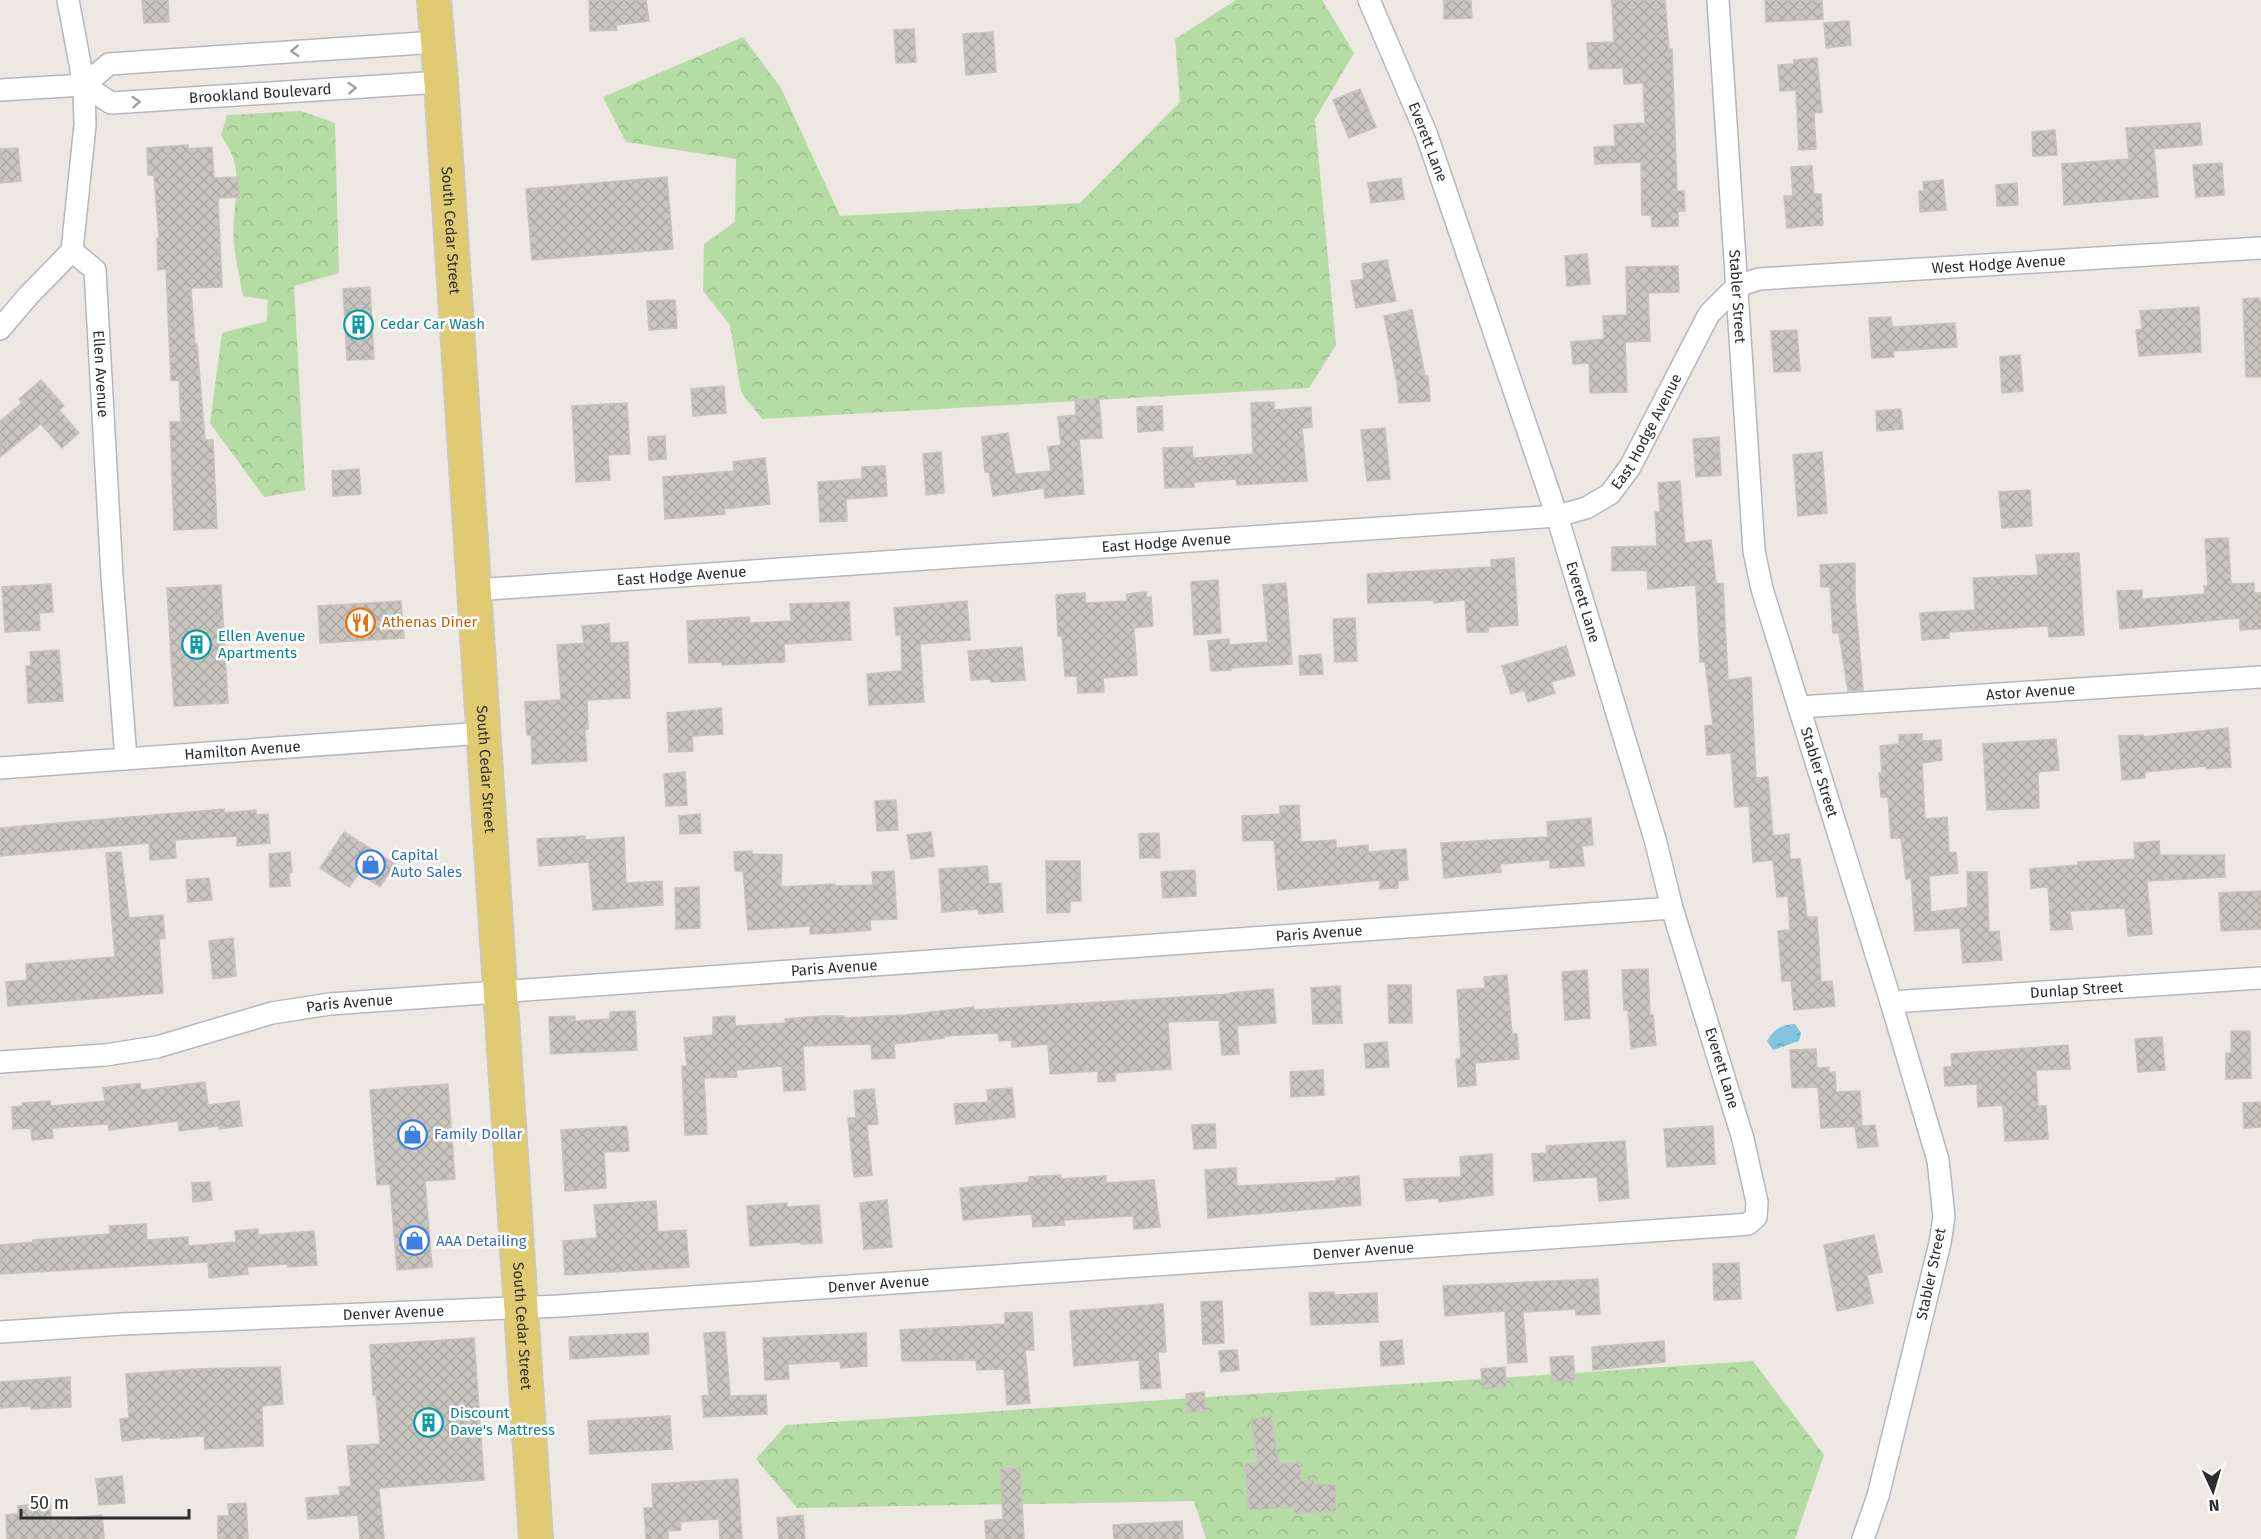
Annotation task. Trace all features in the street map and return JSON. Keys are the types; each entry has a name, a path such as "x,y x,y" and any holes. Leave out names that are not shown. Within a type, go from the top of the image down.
{"main road":[{"name":"South Cedar Street","path":"434,0 536,1539"}],"street":[{"path":"0,329 28,296 72,251 85,125 84,85 68,0"},
{"name":"Everett Lane","path":"1369,0 1426,133 1557,516 1655,839 1672,908 1743,1139 1757,1202 1756,1217"},
{"name":"Stabler Street","path":"1718,0 1754,551 1762,589 1938,1160 1944,1217 1940,1243 1866,1533"},
{"path":"0,90 84,85 109,64 437,42"},
{"name":"Brookland Boulevard","path":"84,85 111,104 441,82"},
{"name":"West Hodge Avenue","path":"1737,286 1759,279 2261,248"},
{"name":"Ellen Avenue","path":"72,251 95,270 112,576 126,759"},
{"name":"East Hodge Avenue","path":"474,590 1557,516 1586,508 1610,494 1630,467 1709,314 1737,286"},
{"name":"Astor Avenue","path":"1800,707 2261,677"},
{"name":"Hamilton Avenue","path":"0,768 483,734"},
{"name":"Paris Avenue","path":"0,1062 105,1055 157,1047 272,1013 330,1004 1672,908"},
{"name":"Dunlap Street","path":"1891,1002 2261,978"},
{"name":"Denver Avenue","path":"0,1332 122,1324 521,1308 1737,1226 1748,1224 1756,1217"}],"green space":[{"path":"1236,0 1322,0 1354,53 1315,119 1336,345 1309,388 762,419 741,392 730,325 703,291 704,244 735,222 736,159 626,142 603,97 743,37 781,88 840,216 1080,203 1180,102 1175,39"},
{"path":"301,111 335,123 339,273 294,286 305,490 264,497 210,423 222,333 267,321 268,300 243,296 233,230 236,175 229,149 221,136 227,115"},
{"path":"1753,1361 1824,1455 1795,1539 1206,1539 1194,1501 797,1508 756,1459 786,1425"}],"water":[{"path":"1795,1024 1801,1033 1799,1041 1773,1050 1767,1041 1772,1033 1778,1028"}],"building":[{"path":"142,0 168,0 169,22 144,23"},
{"path":"589,0 646,0 649,21 616,25 617,30 590,31"},
{"path":"1444,0 1471,0 1472,18 1444,19"},
{"path":"1612,0 1665,0 1669,49 1672,49 1677,191 1684,191 1685,211 1678,211 1678,226 1652,227 1651,215 1642,215 1641,162 1595,164 1594,147 1615,146 1614,125 1645,123 1643,83 1624,84 1623,68 1589,69 1587,43 1614,42"},
{"path":"1765,0 1822,0 1823,19 1766,22"},
{"path":"1849,21 1851,45 1826,48 1824,23"},
{"path":"914,29 916,62 896,63 894,30"},
{"path":"993,32 996,72 966,75 963,34"},
{"path":"1817,58 1822,112 1814,113 1816,149 1799,150 1796,90 1780,91 1778,65 1794,64 1794,60"},
{"path":"1360,89 1376,127 1349,138 1333,100"},
{"path":"2200,123 2202,145 2154,149 2158,197 2064,205 2062,164 2129,159 2126,128"},
{"path":"2055,130 2057,155 2033,156 2032,132"},
{"path":"188,145 188,149 212,147 214,178 238,177 239,197 218,198 222,287 191,288 205,440 213,440 217,528 174,530 170,422 181,422 179,380 171,381 166,269 158,270 157,238 159,238 154,175 148,175 147,148"},
{"path":"18,148 21,181 0,183 0,149"},
{"path":"2222,163 2224,195 2196,197 2193,165"},
{"path":"1812,166 1814,194 1821,194 1823,225 1787,228 1784,196 1793,196 1791,167"},
{"path":"667,177 673,249 532,260 526,189"},
{"path":"1401,178 1404,199 1371,203 1368,183"},
{"path":"1943,180 1946,210 1920,212 1919,191 1924,191 1923,182"},
{"path":"2017,183 2018,205 1997,206 1996,185"},
{"path":"1587,254 1590,284 1567,286 1565,256"},
{"path":"1387,260 1396,301 1356,308 1351,281 1364,279 1362,264"},
{"path":"1678,266 1679,292 1648,293 1650,341 1625,342 1627,392 1590,393 1589,363 1573,364 1571,342 1604,339 1603,316 1627,315 1626,267"},
{"name":"Cedar Car Wash","path":"370,287 374,359 347,360 343,289"},
{"path":"2259,298 2261,304 2261,377 2246,377 2243,299"},
{"path":"675,300 677,328 649,330 647,301"},
{"path":"2199,307 2201,352 2139,356 2136,330 2142,329 2140,311"},
{"path":"1412,310 1425,376 1428,376 1430,401 1399,403 1384,316"},
{"path":"1891,317 1892,327 1955,323 1957,347 1893,351 1894,357 1872,358 1869,318"},
{"path":"1797,330 1800,371 1774,372 1771,331"},
{"path":"2020,355 2023,391 2002,393 2000,357"},
{"path":"41,380 64,406 59,410 79,433 62,448 41,424 0,457 0,421 22,403 19,399"},
{"path":"724,386 726,413 693,416 691,389"},
{"path":"1099,398 1102,438 1079,439 1084,494 1045,498 1044,488 993,496 989,472 985,472 982,437 1008,433 1015,474 1051,471 1048,447 1061,445 1058,417 1076,415 1075,400"},
{"path":"1274,402 1274,410 1311,407 1312,427 1302,428 1307,481 1237,485 1236,479 1194,482 1194,487 1165,488 1163,448 1192,447 1193,458 1253,454 1251,403"},
{"path":"627,403 630,454 608,455 610,480 576,482 572,406"},
{"path":"1162,406 1163,430 1138,432 1137,407"},
{"path":"1901,409 1903,429 1877,431 1876,411"},
{"path":"1385,428 1390,479 1367,481 1361,430"},
{"path":"665,436 666,459 649,460 648,437"},
{"path":"1719,437 1721,475 1696,477 1693,439"},
{"path":"941,452 944,493 926,495 923,454"},
{"path":"1822,452 1827,513 1798,516 1793,455"},
{"path":"765,458 770,504 724,509 725,514 665,519 663,477 734,471 733,462"},
{"path":"885,466 887,496 846,499 847,521 820,522 818,482 862,479 862,467"},
{"path":"359,469 361,494 333,496 332,471"},
{"path":"1680,481 1685,543 1711,540 1716,584 1723,583 1728,680 1751,677 1756,778 1768,777 1773,836 1789,834 1790,859 1800,859 1807,917 1817,917 1821,982 1832,981 1835,1006 1794,1010 1791,981 1782,981 1778,931 1790,930 1788,896 1777,897 1773,860 1753,862 1749,806 1735,807 1731,753 1707,755 1705,726 1713,725 1705,662 1700,662 1696,585 1648,589 1647,570 1612,571 1612,547 1657,546 1655,512 1660,512 1658,483"},
{"path":"2030,490 2032,526 2002,528 1999,492"},
{"path":"2228,538 2231,584 2254,583 2254,593 2261,593 2261,629 2240,630 2240,618 2120,629 2117,591 2142,590 2142,599 2205,594 2204,586 2208,586 2205,539"},
{"path":"2079,553 2084,635 2049,637 2048,626 1949,632 1949,638 1922,640 1920,613 1975,610 1973,578 2038,575 2036,555"},
{"path":"1514,558 1518,625 1488,627 1488,632 1467,632 1465,600 1434,603 1434,600 1368,603 1367,574 1491,567 1491,560"},
{"path":"1855,563 1855,597 1863,690 1848,691 1839,633 1833,633 1830,587 1821,587 1820,565"},
{"path":"1218,580 1221,633 1194,635 1191,582"},
{"path":"1286,583 1292,664 1211,671 1208,641 1229,639 1229,645 1268,642 1263,585"},
{"path":"51,584 53,612 39,613 40,630 5,632 2,587"},
{"name":"Ellen Avenue Apartments","path":"221,585 228,703 174,706 167,588"},
{"path":"1146,592 1147,598 1151,597 1153,626 1134,628 1137,675 1103,678 1104,692 1078,693 1077,676 1065,676 1062,636 1058,636 1056,595 1085,593 1085,603 1127,601 1127,594"},
{"name":"Athenas Diner","path":"401,601 404,638 320,643 318,606"},
{"path":"967,601 970,640 920,644 924,702 869,705 867,674 902,671 901,635 896,635 894,608"},
{"path":"849,602 851,640 784,644 785,662 722,665 722,662 689,663 687,621 749,617 750,623 791,621 790,604"},
{"path":"1355,618 1357,661 1335,662 1333,619"},
{"path":"609,624 610,643 628,642 630,698 587,700 588,729 585,729 587,761 532,764 531,735 527,735 525,702 561,700 557,645 584,643 582,626"},
{"path":"1566,646 1575,675 1551,682 1555,693 1528,702 1524,690 1511,694 1502,666"},
{"path":"1022,647 1025,680 991,682 990,679 971,680 968,651"},
{"path":"59,650 63,701 28,703 26,666 31,666 30,652"},
{"path":"1321,654 1323,674 1300,675 1299,656"},
{"path":"721,708 723,734 692,736 693,751 669,752 667,713"},
{"path":"2228,728 2231,767 2206,769 2206,766 2145,772 2145,778 2122,780 2119,736 2143,735 2143,737"},
{"path":"1922,734 1922,741 1941,740 1942,760 1922,763 1925,819 1947,817 1949,853 1956,852 1958,873 1929,876 1931,912 1968,907 1967,872 1987,872 1989,932 1999,931 2002,960 1963,963 1960,928 1915,931 1911,878 1906,879 1901,838 1891,838 1888,797 1881,797 1879,773 1882,773 1880,746 1899,744 1899,735"},
{"path":"2056,739 2059,770 2038,772 2039,808 1987,810 1983,744"},
{"path":"685,772 687,805 666,806 664,774"},
{"path":"896,800 898,830 877,831 875,801"},
{"path":"1299,805 1301,842 1336,840 1336,848 1368,845 1368,852 1406,849 1408,880 1398,881 1398,888 1380,889 1380,880 1278,890 1274,840 1243,841 1242,816 1280,814 1280,806"},
{"path":"224,809 224,813 256,810 256,815 268,814 270,843 237,846 237,836 175,840 176,858 150,860 149,843 0,856 0,828"},
{"path":"700,814 701,833 680,834 679,816"},
{"path":"1591,818 1593,845 1582,846 1584,866 1550,868 1550,860 1500,864 1501,872 1444,878 1441,843 1548,837 1547,822"},
{"path":"344,832 395,864 380,887 359,873 349,887 320,868"},
{"path":"931,832 934,856 911,859 907,835"},
{"path":"1159,833 1160,858 1140,858 1139,834"},
{"path":"585,836 585,840 624,837 626,883 662,881 663,905 593,910 589,862 539,866 537,839"},
{"path":"2159,841 2160,855 2224,855 2225,877 2147,881 2152,934 2128,936 2125,908 2070,911 2072,929 2051,930 2048,887 2031,888 2030,869 2078,865 2078,862 2135,859 2134,843"},
{"path":"752,851 752,854 782,855 781,887 834,884 835,886 873,885 872,872 894,871 897,919 870,920 871,930 835,933 810,934 810,926 748,930 743,871 735,871 734,852"},
{"path":"121,852 129,918 163,915 165,938 159,939 163,993 8,1006 6,982 27,980 26,964 115,957 106,853"},
{"path":"290,852 292,872 289,873 290,886 270,887 269,854"},
{"path":"1046,861 1080,861 1081,901 1070,901 1070,912 1047,913"},
{"path":"987,866 989,884 1001,883 1003,912 979,914 978,909 942,912 939,869"},
{"path":"1195,870 1196,896 1163,898 1161,872"},
{"path":"209,878 212,900 188,902 186,880"},
{"path":"699,887 700,928 676,929 675,888"},
{"path":"2261,891 2261,929 2221,931 2219,893"},
{"path":"233,938 236,976 213,979 209,941"},
{"path":"1648,969 1650,1015 1653,1015 1656,1045 1631,1048 1628,1010 1624,1010 1622,970"},
{"path":"1587,970 1590,1018 1565,1020 1562,972"},
{"path":"1507,975 1512,1034 1517,1034 1519,1059 1475,1063 1476,1085 1458,1087 1456,1059 1461,1059 1457,990 1485,988 1484,977"},
{"path":"1388,985 1411,985 1412,1023 1389,1023"},
{"path":"1340,986 1342,1023 1313,1024 1311,988"},
{"path":"1273,989 1276,1023 1237,1026 1239,1054 1222,1055 1219,1020 1168,1022 1171,1069 1115,1073 1115,1081 1098,1082 1098,1071 1050,1074 1048,1044 1012,1047 1012,1040 999,1041 998,1033 944,1036 944,1038 894,1044 895,1058 872,1059 871,1044 803,1046 805,1090 784,1091 782,1066 736,1070 737,1077 704,1078 707,1134 685,1135 682,1066 687,1066 684,1038 713,1035 713,1017 735,1016 735,1026 786,1023 785,1019 821,1016 844,1016 844,1018 906,1015 974,1007 974,1010 1230,994"},
{"path":"635,1011 637,1050 551,1054 549,1017 575,1016 575,1021 610,1019 610,1012"},
{"path":"2231,1031 2250,1031 2251,1078 2226,1079 2226,1053 2231,1053"},
{"path":"2162,1037 2165,1070 2138,1072 2135,1039"},
{"path":"1387,1042 1389,1067 1366,1068 1364,1044"},
{"path":"2068,1045 2070,1069 2036,1070 2038,1106 2046,1106 2048,1139 2005,1141 2003,1105 1978,1107 1977,1084 1945,1086 1944,1067 1952,1067 1951,1054"},
{"path":"1816,1049 1817,1068 1829,1067 1829,1073 1835,1072 1836,1092 1860,1091 1862,1126 1821,1128 1818,1087 1792,1088 1790,1050"},
{"path":"1323,1070 1324,1095 1291,1097 1290,1072"},
{"path":"205,1082 208,1105 239,1101 242,1126 219,1129 219,1126 179,1131 178,1121 109,1130 108,1124 52,1128 53,1138 32,1140 31,1128 13,1129 12,1107 22,1106 22,1103 50,1101 51,1106 105,1101 103,1088 140,1083 141,1090"},
{"name":"Family Dollar","path":"448,1084 455,1179 425,1181 432,1267 397,1270 390,1184 377,1185 370,1090"},
{"path":"1012,1088 1015,1117 956,1124 954,1104 988,1102 987,1090"},
{"path":"874,1089 878,1124 867,1125 872,1175 854,1177 848,1118 856,1118 854,1091"},
{"path":"2261,1102 2261,1127 2244,1128 2243,1103"},
{"path":"1215,1124 1216,1148 1194,1149 1192,1125"},
{"path":"1875,1125 1878,1146 1858,1148 1855,1127"},
{"path":"627,1126 629,1151 604,1152 606,1188 565,1191 561,1130"},
{"path":"1713,1126 1715,1164 1667,1167 1664,1129"},
{"path":"1625,1141 1629,1198 1599,1201 1597,1177 1534,1181 1532,1154 1547,1153 1546,1146"},
{"path":"1492,1154 1493,1195 1439,1202 1438,1198 1406,1201 1404,1179 1461,1177 1460,1157"},
{"path":"1236,1168 1237,1186 1336,1181 1336,1178 1359,1176 1361,1205 1208,1218 1205,1170"},
{"path":"1060,1175 1061,1179 1106,1176 1106,1183 1154,1180 1160,1227 1134,1229 1133,1216 1064,1220 1064,1225 1033,1227 1032,1214 963,1220 960,1188 1029,1182 1029,1177"},
{"path":"210,1182 212,1200 193,1202 192,1183"},
{"path":"887,1200 892,1247 864,1249 860,1203"},
{"path":"656,1201 658,1232 686,1230 689,1267 565,1275 563,1241 597,1238 594,1205"},
{"path":"787,1203 787,1207 819,1205 822,1243 801,1244 801,1242 750,1246 747,1206"},
{"path":"146,1224 147,1240 188,1237 188,1246 236,1242 235,1231 258,1229 258,1235 314,1231 317,1265 288,1267 288,1264 247,1267 248,1274 209,1278 208,1262 0,1274 0,1245 110,1234 109,1226"},
{"path":"1874,1235 1882,1272 1867,1275 1873,1303 1837,1311 1824,1245"},
{"path":"1739,1263 1741,1299 1714,1300 1713,1264"},
{"path":"1598,1279 1600,1314 1576,1315 1576,1309 1523,1312 1527,1362 1508,1363 1505,1311 1445,1316 1443,1286"},
{"path":"1334,1292 1334,1295 1377,1293 1378,1322 1311,1325 1309,1293"},
{"path":"1222,1301 1224,1343 1203,1344 1201,1302"},
{"path":"1163,1304 1166,1352 1158,1352 1161,1388 1141,1389 1139,1360 1074,1366 1070,1311"},
{"path":"1032,1312 1034,1350 1025,1350 1030,1403 1007,1405 1004,1369 977,1370 976,1360 902,1361 900,1330 1005,1324 1005,1313"},
{"path":"725,1332 730,1396 766,1395 767,1414 704,1417 702,1396 709,1395 704,1333"},
{"path":"648,1333 649,1354 570,1359 569,1337"},
{"path":"866,1333 867,1366 841,1368 840,1361 788,1364 789,1379 765,1380 763,1338"},
{"path":"474,1338 484,1480 379,1488 384,1539 360,1539 358,1515 308,1519 306,1498 340,1495 339,1487 351,1486 347,1446 380,1444 376,1395 373,1395 370,1345"},
{"path":"1402,1340 1404,1364 1381,1366 1380,1342"},
{"path":"1664,1341 1665,1362 1593,1370 1592,1347"},
{"path":"1237,1350 1239,1370 1221,1372 1219,1351"},
{"path":"1573,1356 1575,1380 1552,1382 1550,1357"},
{"path":"280,1367 283,1404 262,1406 263,1446 205,1449 204,1436 122,1441 120,1419 129,1418 126,1374 195,1369"},
{"path":"1505,1367 1506,1387 1483,1389 1481,1369"},
{"path":"70,1377 71,1407 0,1408 0,1382"},
{"path":"1204,1392 1206,1411 1187,1413 1186,1394"},
{"path":"670,1416 672,1449 590,1454 588,1421"},
{"path":"1271,1416 1279,1464 1300,1463 1301,1481 1314,1480 1314,1485 1335,1484 1336,1511 1294,1513 1294,1507 1249,1510 1245,1464 1258,1463 1251,1419"},
{"path":"1020,1468 1024,1539 986,1539 985,1521 1003,1519 1000,1469"},
{"path":"122,1476 125,1503 99,1505 96,1479"},
{"path":"738,1479 742,1539 720,1539 719,1519 680,1522 681,1530 668,1531 668,1539 646,1539 644,1508 653,1508 652,1484"},
{"path":"50,1503 51,1520 102,1515 104,1539 7,1539 6,1515 18,1514 18,1506"},
{"path":"246,1503 248,1539 218,1539 218,1516 229,1516 228,1504"},
{"path":"803,1515 805,1539 779,1539 777,1518"},
{"path":"1182,1521 1183,1539 1114,1539 1113,1525"}],"place":[{"name":"Cedar Car Wash","path":"359,324"},
{"name":"Athenas Diner","path":"361,622"},
{"name":"Ellen Avenue Apartments","path":"197,645"},
{"name":"Capital Auto Sales","path":"370,864"},
{"name":"Family Dollar","path":"413,1134"},
{"name":"AAA Detailing","path":"415,1241"},
{"name":"Discount Dave's Mattress","path":"429,1422"}]}
